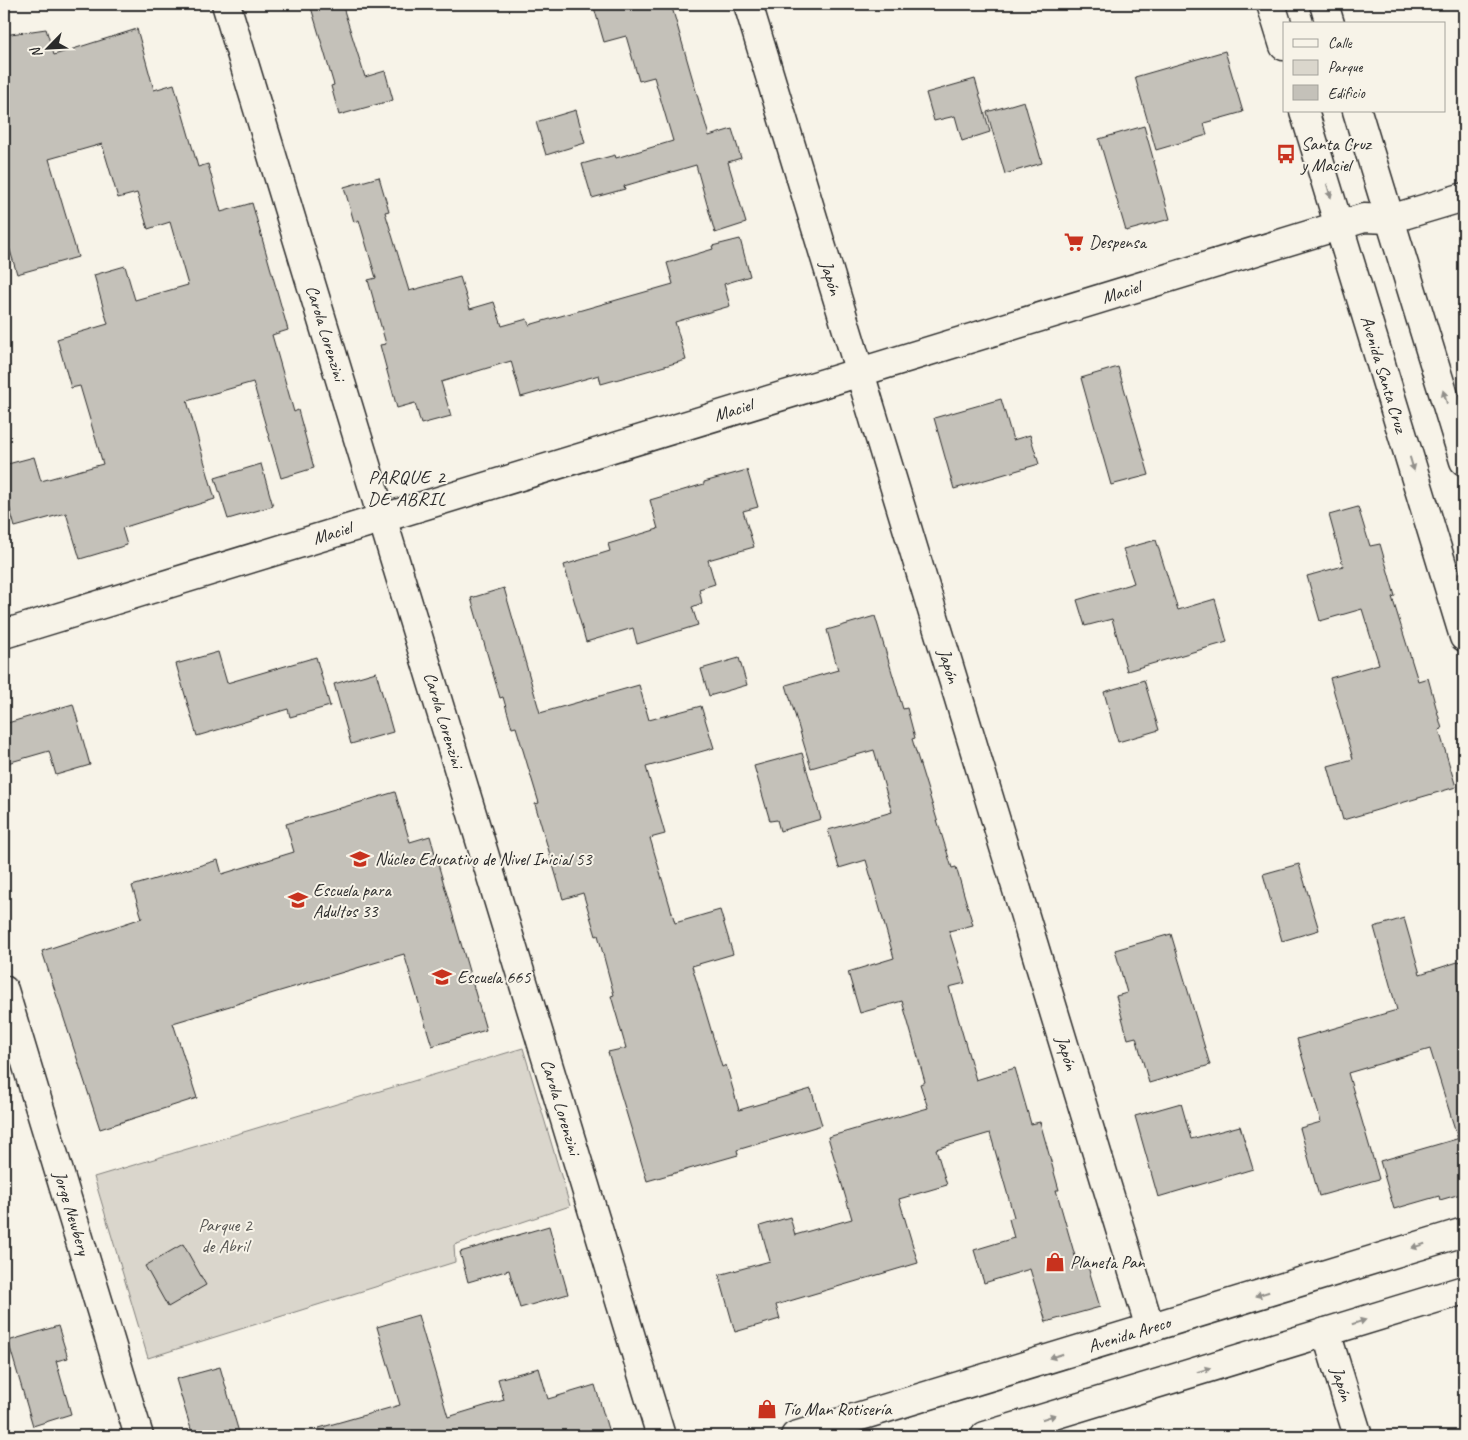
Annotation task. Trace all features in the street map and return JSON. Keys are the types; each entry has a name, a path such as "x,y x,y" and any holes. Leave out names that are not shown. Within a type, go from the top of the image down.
{"street":[{"name":"Carola Lorenzini","path":"226,4 661,1436"},
{"name":"Japón","path":"748,4 1150,1328"},
{"path":"1271,4 1283,43"},
{"path":"1324,4 1329,22"},
{"name":"Avenida Santa Cruz","path":"1304,112 1464,637"},
{"path":"1357,112 1464,461"},
{"name":"Maciel","path":"4,634 1364,218 1390,220 1464,197"},
{"name":"Jorge Newbery","path":"4,990 139,1436"},
{"name":"Avenida Areco","path":"794,1436 1464,1232"},
{"path":"985,1436 1464,1290"},
{"name":"Japón","path":"1326,1332 1358,1436"}],"green space":[{"name":"Parque 2 de Abril","path":"523,1048 570,1206 454,1245 455,1262 148,1358 94,1177"}],"building":[{"path":"310,4 342,4 365,77 385,71 393,100 339,115 331,86 334,85"},
{"path":"593,4 671,4 709,136 732,129 741,158 728,162 746,223 715,233 696,165 624,186 625,189 592,198 582,164 615,155 616,158 673,141 654,77 639,81 626,36 604,42"},
{"path":"46,29 54,55 137,29 154,90 174,84 198,167 208,164 221,212 252,203 288,330 272,335 294,412 298,410 314,468 281,478 253,382 187,401 215,499 122,528 127,545 80,559 66,513 15,527 4,488 4,465 34,457 41,481 103,464 80,386 71,388 57,339 108,324 94,275 125,266 135,300 188,285 170,222 148,229 137,193 118,198 102,144 49,159 78,257 17,274 7,240 4,240 4,35"},
{"path":"1225,51 1243,112 1204,123 1207,135 1156,150 1135,77"},
{"path":"975,79 990,132 962,141 955,116 934,121 926,93"},
{"path":"1024,101 1042,163 1005,174 987,112"},
{"path":"576,110 585,143 546,155 536,122"},
{"path":"1144,126 1170,219 1126,231 1099,139"},
{"path":"379,177 389,211 385,212 409,291 460,277 470,309 494,302 502,326 527,319 529,325 673,284 667,263 713,249 712,246 740,239 750,276 724,284 730,306 675,322 686,360 601,384 599,375 521,397 511,361 441,382 451,416 421,424 415,403 397,408 380,345 386,344 368,280 376,278 359,220 354,222 344,187"},
{"path":"1118,367 1149,475 1111,485 1081,378"},
{"path":"1001,399 1013,440 1030,435 1039,464 954,489 934,418"},
{"path":"261,464 273,506 228,519 215,478"},
{"path":"747,470 758,507 743,511 754,547 708,560 715,584 699,589 702,603 692,607 698,625 637,644 633,628 586,642 564,565 610,551 608,544 658,529 650,500"},
{"path":"1358,507 1370,546 1380,544 1395,596 1392,597 1418,681 1428,678 1442,729 1439,730 1456,787 1343,820 1328,766 1353,759 1330,678 1379,664 1362,609 1320,621 1307,576 1343,566 1329,515"},
{"path":"1156,540 1178,610 1215,599 1227,642 1127,671 1112,619 1085,626 1077,600 1134,583 1123,549"},
{"path":"504,588 540,713 639,685 649,720 701,706 714,748 646,767 665,834 650,838 675,923 720,910 733,954 692,966 722,1067 726,1065 739,1110 811,1089 822,1125 737,1150 738,1155 647,1181 608,1052 626,1048 611,996 614,995 598,935 596,936 583,893 563,899 535,804 539,803 516,727 512,728 503,697 500,698 471,598"},
{"path":"875,616 903,709 907,708 915,738 912,739 952,868 956,867 973,925 949,931 965,983 949,987 976,1080 1015,1068 1031,1124 1040,1122 1059,1190 1056,1190 1077,1263 1086,1260 1100,1307 1046,1322 1030,1269 984,1283 974,1250 1014,1238 1009,1219 1014,1217 990,1133 936,1149 947,1185 899,1199 918,1263 776,1305 780,1319 735,1332 719,1275 770,1261 760,1226 790,1217 795,1235 852,1219 828,1137 928,1108 920,1084 925,1082 902,1001 860,1013 848,972 894,958 866,860 839,868 828,830 892,812 874,750 811,768 786,685 838,670 827,630"},
{"path":"218,652 227,683 316,657 330,706 290,717 288,709 197,736 176,664"},
{"path":"739,658 747,685 709,696 701,669"},
{"path":"376,672 393,732 351,744 334,684"},
{"path":"1144,680 1159,730 1118,742 1104,692"},
{"path":"73,704 90,765 56,775 49,751 4,764 4,724"},
{"path":"802,753 821,819 780,831 777,820 770,821 754,766"},
{"path":"395,792 410,842 430,836 486,1030 432,1046 404,954 173,1023 197,1098 100,1129 42,951 142,918 132,886 218,860 222,874 294,852 286,824"},
{"path":"1299,864 1319,930 1282,941 1263,874"},
{"path":"1404,918 1420,974 1464,960 1464,1193 1440,1200 1439,1196 1394,1209 1380,1161 1458,1139 1430,1049 1348,1073 1379,1179 1319,1196 1300,1128 1321,1122 1297,1039 1397,1010 1374,927"},
{"path":"1171,934 1210,1065 1149,1083 1136,1037 1128,1039 1116,996 1127,993 1115,950"},
{"path":"1181,1103 1191,1139 1240,1126 1253,1169 1158,1197 1135,1116"},
{"path":"549,1226 568,1294 520,1308 509,1270 468,1282 460,1252"},
{"path":"183,1244 206,1285 168,1307 145,1266"},
{"path":"418,1315 448,1417 504,1400 498,1379 539,1368 548,1399 595,1385 610,1436 320,1436 319,1428 400,1405 377,1327"},
{"path":"58,1326 68,1358 56,1361 71,1414 33,1426 8,1341"},
{"path":"220,1367 240,1436 193,1436 176,1379"}],"place":[{"name":"Santa Cruz y Maciel","path":"1286,154"},
{"name":"Despensa","path":"1074,242"},
{"name":"Núcleo Educativo de Nivel Inicial 53","path":"360,859"},
{"name":"Escuela para Adultos 33","path":"298,900"},
{"name":"Escuela 665","path":"442,977"},
{"name":"Planeta Pan","path":"1055,1262"},
{"name":"Tío Man Rotisería","path":"767,1409"}],"district":[{"name":"PARQUE 2 DE ABRIL","path":"407,488"}]}
